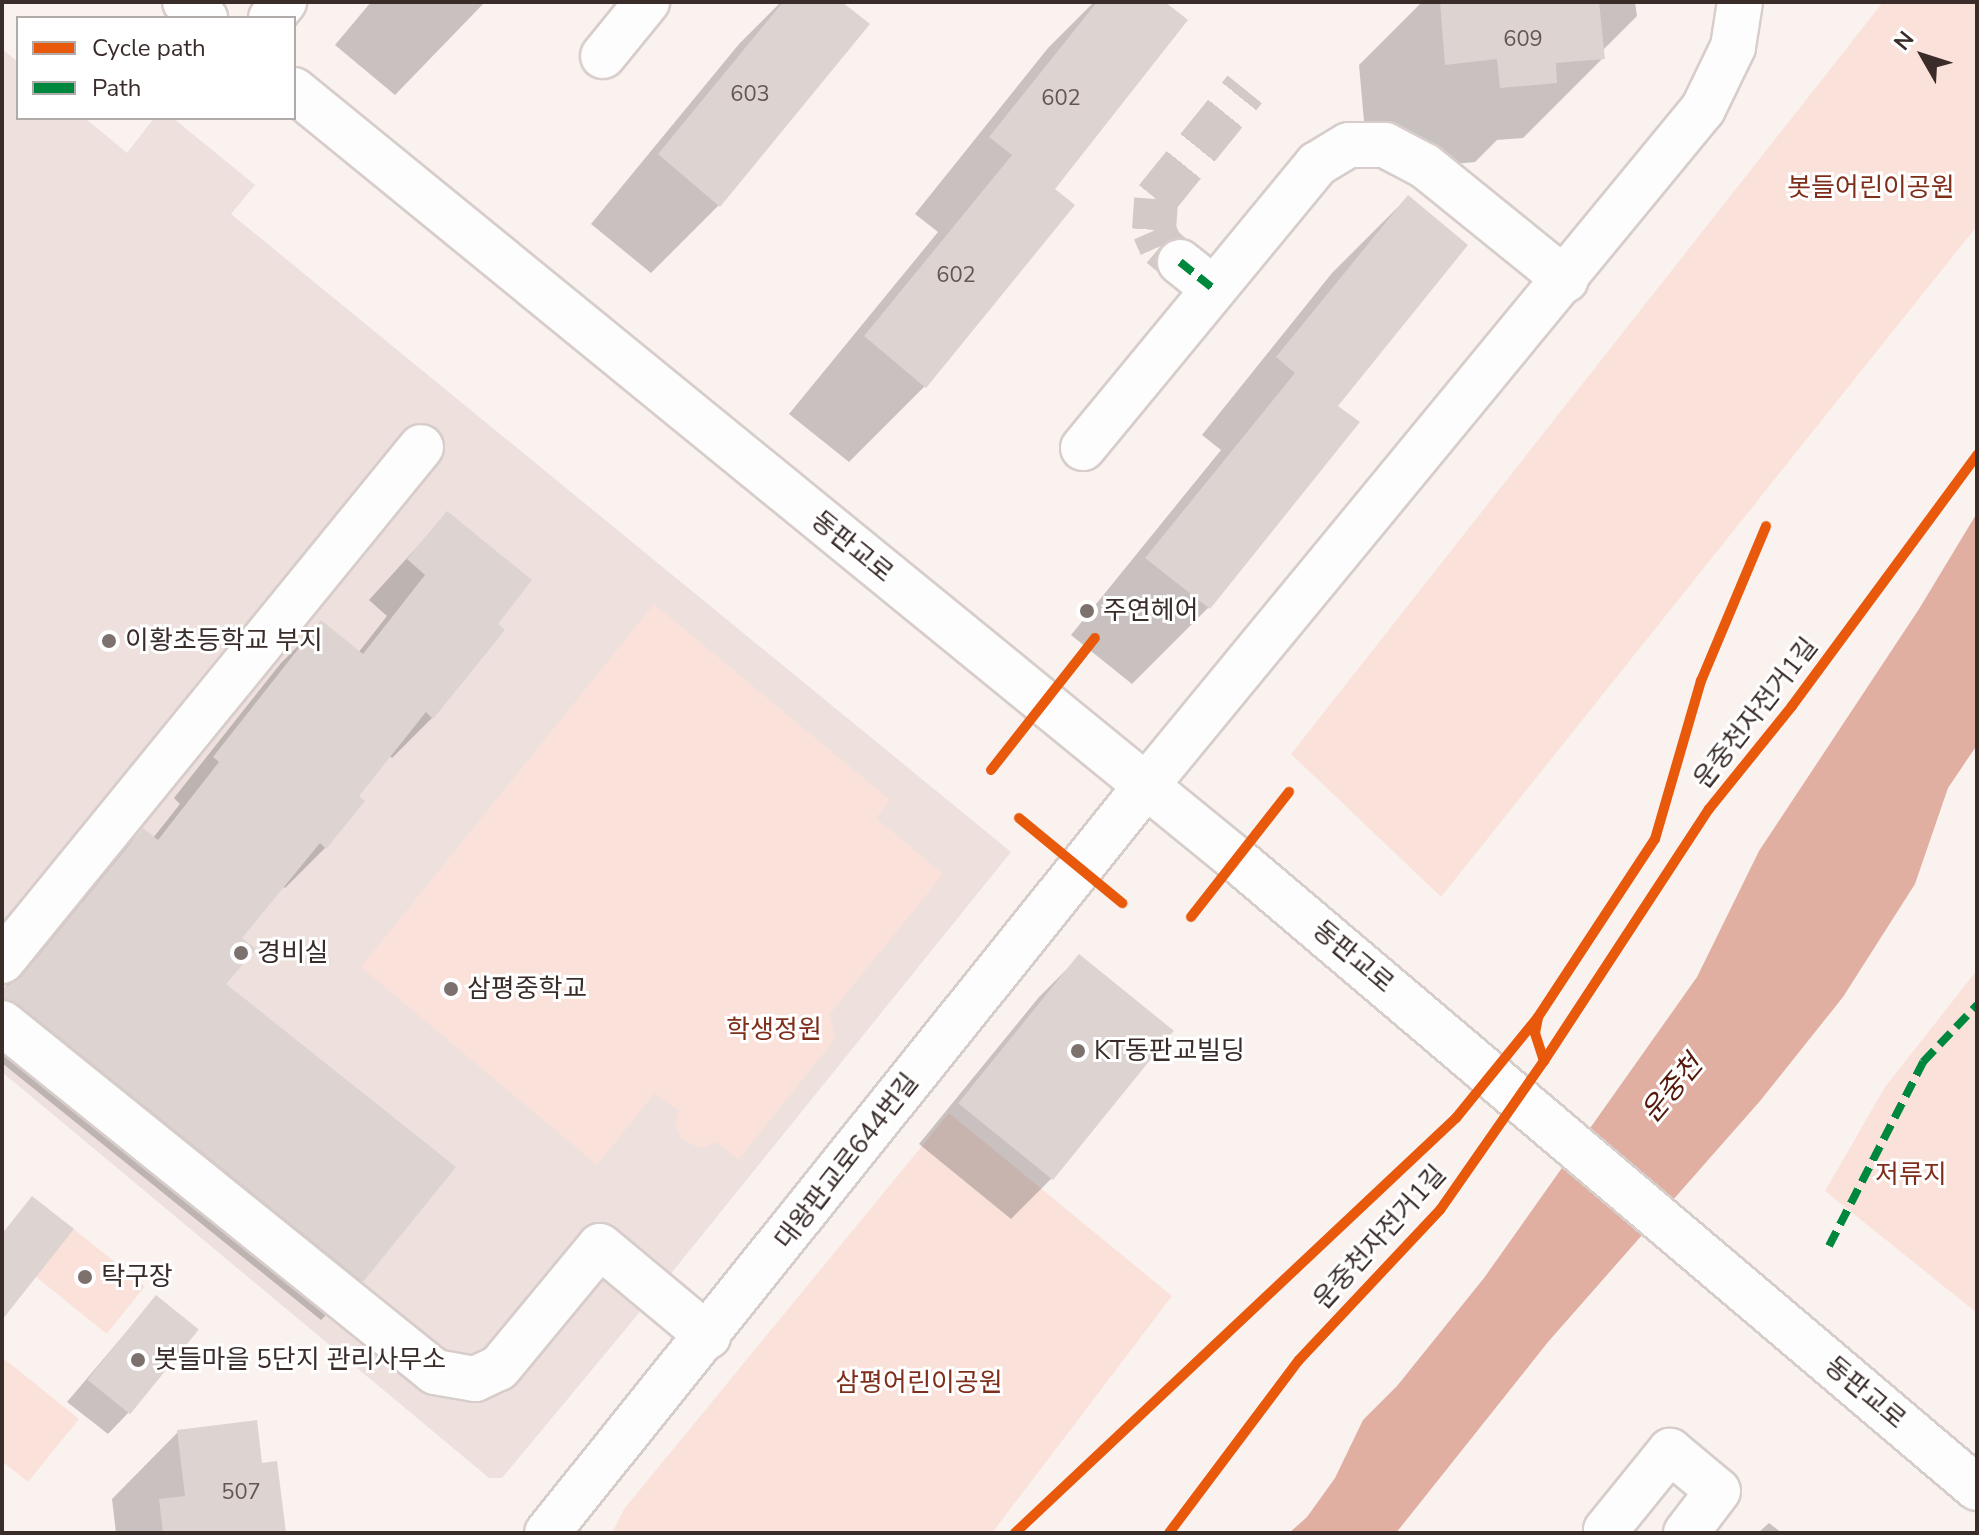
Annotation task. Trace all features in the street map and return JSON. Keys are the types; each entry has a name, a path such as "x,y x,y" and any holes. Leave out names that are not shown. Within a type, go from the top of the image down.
{"main road":[{"path":"185,2 202,16"},
{"path":"603,56 647,2"},
{"name":"대왕판교로644번길","path":"547,1533 708,1336 1145,787 1566,280 1703,109 1733,47 1740,2"},
{"name":"동판교로","path":"296,92 1409,1003 1977,1488"},
{"path":"1083,448 1317,164 1349,145 1385,145 1425,166 1566,280"},
{"path":"1180,262 1214,289"},
{"path":"2,961 421,447"},
{"path":"2,1023 435,1372 454,1378 475,1379 499,1368 600,1246 708,1336"},
{"path":"1609,1533 1606,1530 1670,1451 1718,1491 1686,1533"}],"shaded area":[{"name":"삼평중학교","path":"2,49 16,60 16,120 87,120 127,153 152,120 175,120 255,185 231,214 1011,852 502,1478 489,1478 2,1072"}],"green space":[{"name":"봇들어린이공원","path":"1883,2 1977,2 1977,226 1441,897 1291,754"},
{"name":"학생정원","path":"654,604 890,800 876,818 943,874 830,1014 835,1039 738,1160 717,1142 700,1148 682,1139 675,1124 679,1111 655,1093 597,1165 361,967"},
{"name":"저류지","path":"1977,970 1977,1313 1825,1191 1885,1087"},
{"name":"삼평어린이공원","path":"949,1113 1172,1296 992,1533 612,1533 624,1509"},
{"name":"탁구장","path":"64,1221 145,1286 106,1334 26,1268"},
{"path":"2,1357 79,1419 28,1482 2,1461"}],"water":[{"name":"운중천","path":"1977,513 1977,745 1948,788 1915,884 1843,997 1760,1101 1548,1342 1396,1533 1289,1533 1307,1517 1335,1478 1363,1420 1397,1386 1484,1278 1697,977 1759,851 1919,609"}],"building":[{"path":"783,2 842,2 870,24 720,207 658,154"},
{"path":"1097,2 1165,2 1188,20 1055,189 1075,205 926,388 864,336 1012,155 989,137"},
{"path":"1440,2 1599,2 1605,59 1556,63 1557,83 1500,88 1497,59 1445,65"},
{"path":"1408,195 1468,245 1338,406 1360,422 1210,609 1145,558 1295,373 1276,357"},
{"path":"447,511 532,580 498,624 505,630 433,719 426,712 359,796 365,801 326,849 320,843 242,938 256,949 226,984 456,1167 363,1282 18,1004 2,999 2,989 21,977 143,828 158,840 219,762 213,757 321,620 363,654 425,575 407,559"},
{"name":"KT동판교빌딩","path":"1079,954 1174,1031 1053,1180 958,1103"},
{"path":"32,1196 74,1229 2,1320 2,1234"},
{"name":"봇들마을 5단지 관리사무소","path":"156,1295 199,1330 130,1414 87,1380"},
{"path":"257,1420 262,1463 277,1461 286,1533 163,1533 159,1499 185,1496 177,1430"}],"tunnel":[{"path":"1180,262 1161,246 1154,230 1156,199 1245,89"}],"marked path":[{"path":"1180,262 1214,289"},
{"path":"1829,1246 1923,1062 1977,1005"}],"cycle path":[{"name":"운중천자전거1길","path":"1169,1533 1299,1360 1440,1210 1544,1061 1709,809 1792,706 1977,455"},
{"name":"운중천자전거1길","path":"1544,1061 1535,1033 1538,1017 1655,839 1701,681 1766,526"},
{"path":"991,770 1095,638"},
{"path":"1191,917 1289,792"},
{"path":"1019,818 1122,903"},
{"name":"운중천자전거1길","path":"1015,1533 1456,1118 1538,1017"}],"place":[{"name":"주연헤어","path":"1087,611"},
{"name":"이황초등학교 부지","path":"109,641"},
{"name":"경비실","path":"241,953"},
{"name":"삼평중학교","path":"451,989"},
{"name":"KT동판교빌딩","path":"1078,1051"},
{"name":"탁구장","path":"85,1277"},
{"name":"봇들마을 5단지 관리사무소","path":"138,1360"}]}
